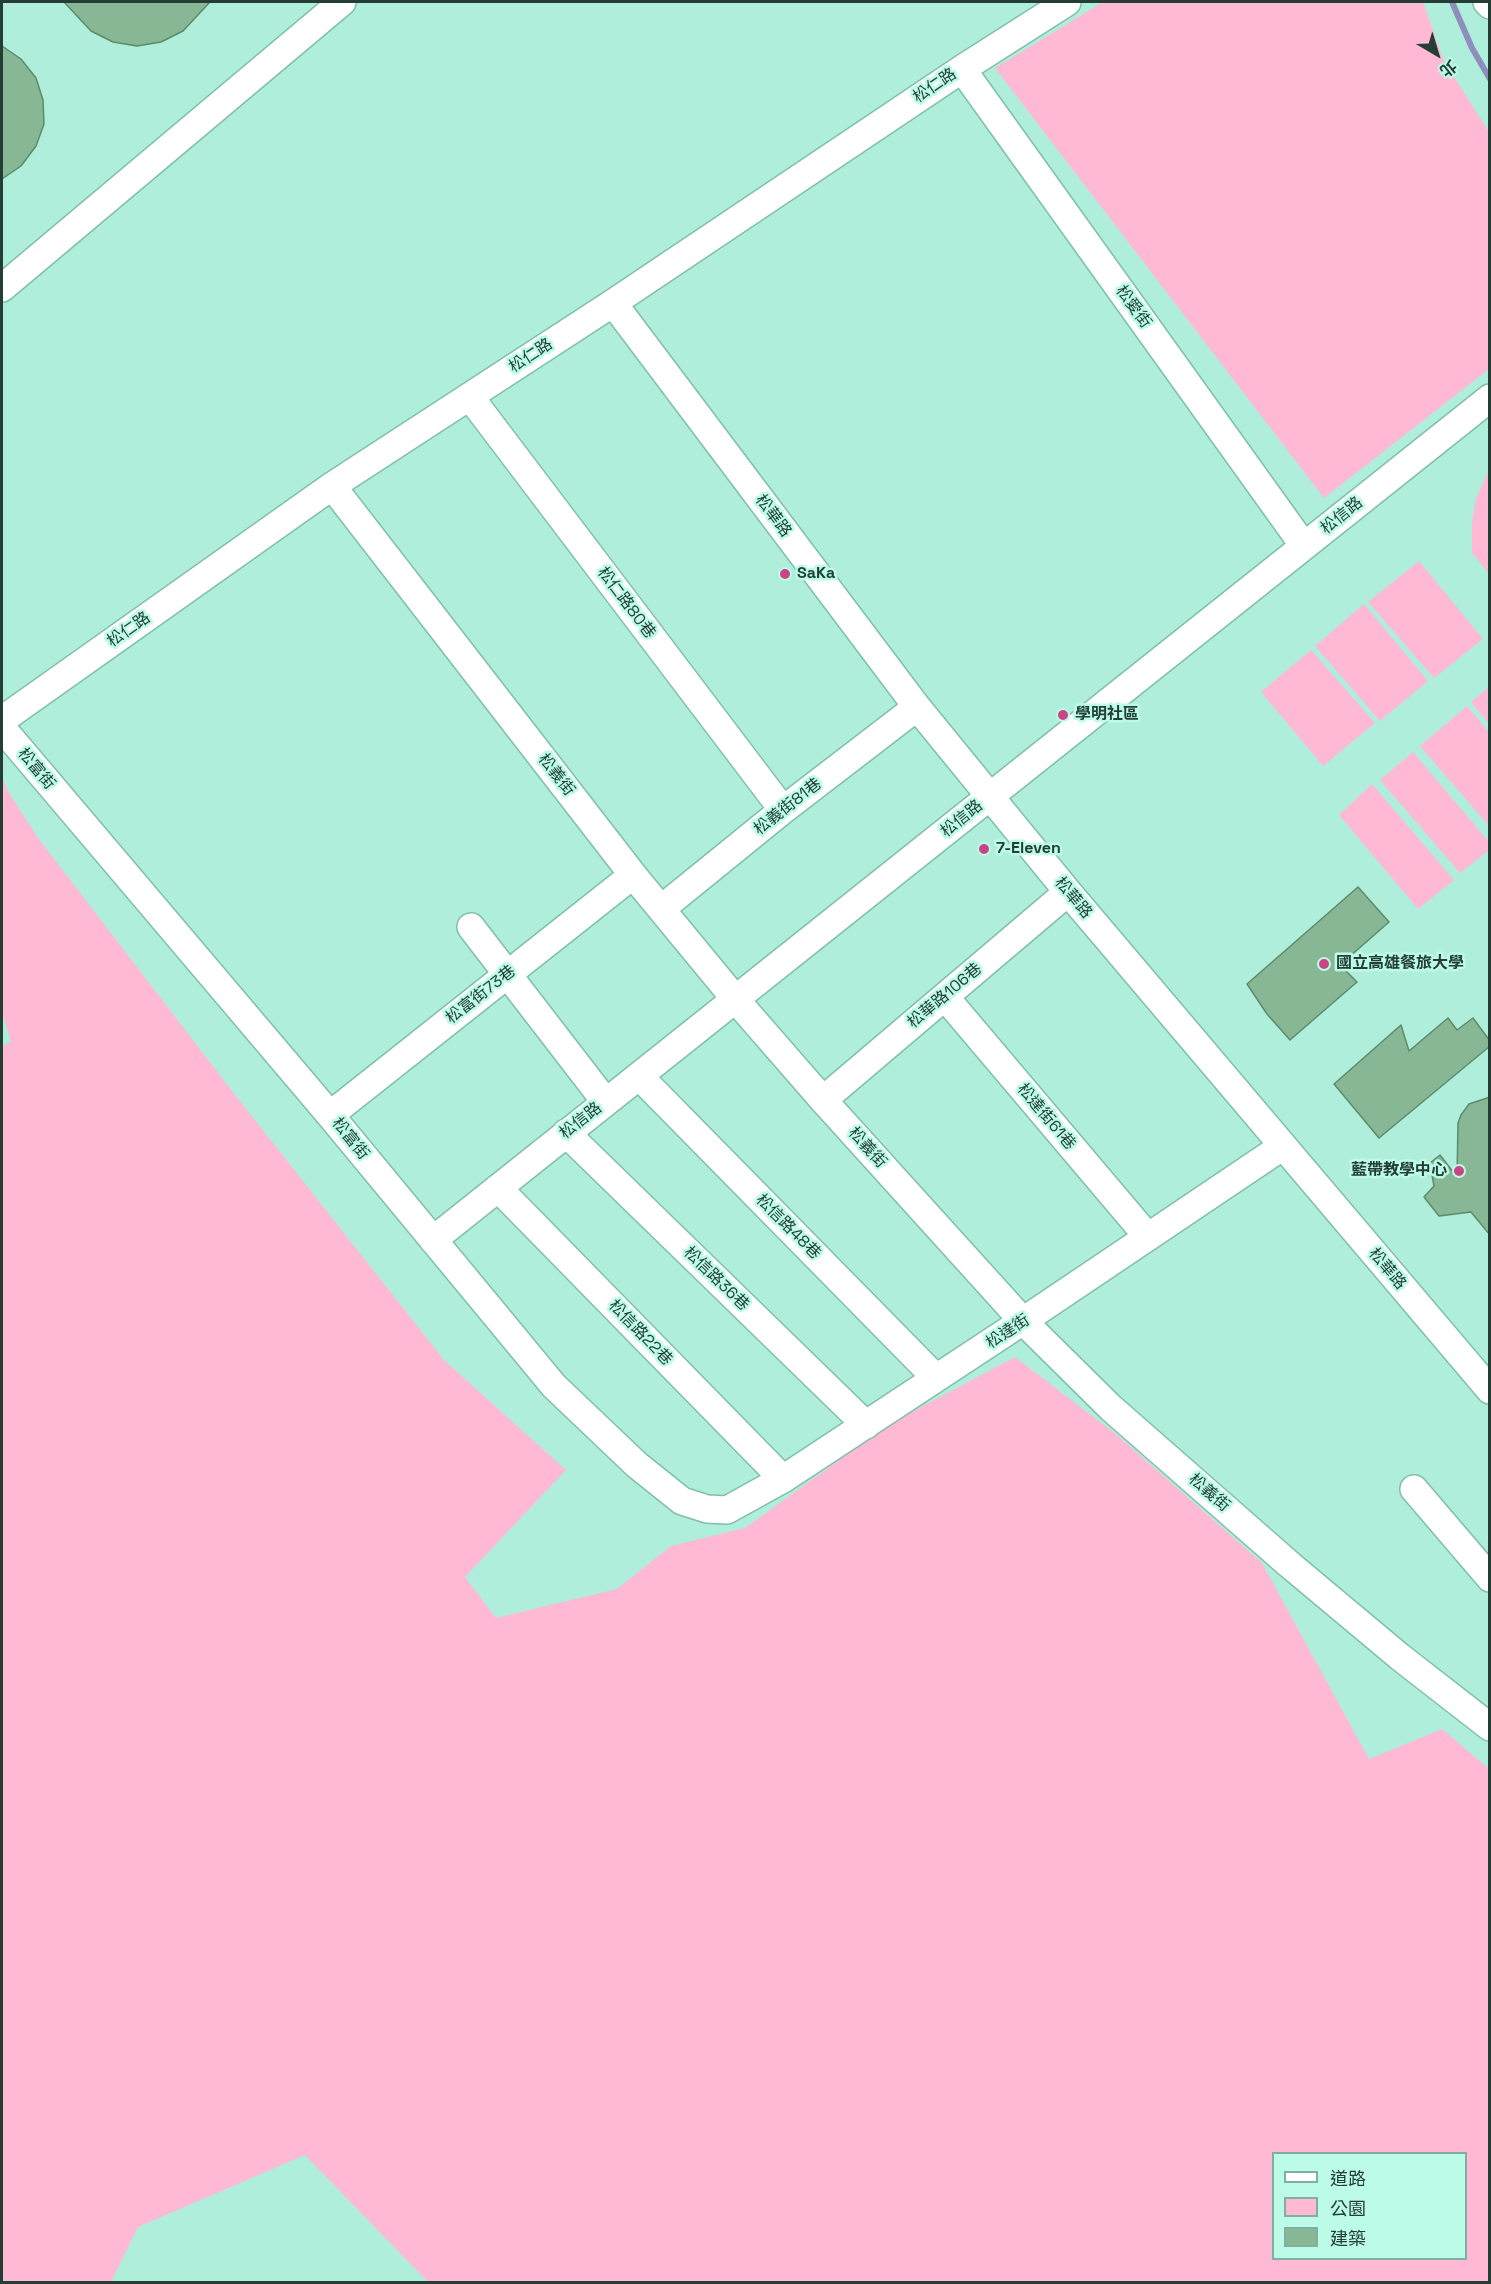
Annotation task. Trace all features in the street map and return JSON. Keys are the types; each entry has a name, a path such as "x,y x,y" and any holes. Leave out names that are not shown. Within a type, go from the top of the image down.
{"street":[{"path":"2,288 342,2"},
{"name":"松仁路","path":"2,720 332,486 1067,2"},
{"name":"松愛街","path":"962,69 1304,546"},
{"name":"松華路","path":"613,303 917,707 1068,892 1490,1389"},
{"name":"松仁路80巷","path":"470,397 783,810"},
{"name":"松信路","path":"433,1240 1490,398"},
{"name":"松義街","path":"332,486 633,875 736,1000 1023,1322 1112,1408 1290,1565 1490,1727"},
{"name":"松義街81巷","path":"661,909 783,810 917,707"},
{"name":"松富街","path":"2,728 330,1115 554,1386 637,1465 682,1501 707,1509 728,1510"},
{"name":"松富街73巷","path":"330,1115 633,875"},
{"name":"松華路106巷","path":"823,1100 1068,892"},
{"path":"471,927 605,1101"},
{"name":"松達街61巷","path":"945,997 1148,1237"},
{"name":"松信路48巷","path":"640,1077 936,1378"},
{"name":"松信路36巷","path":"566,1133 866,1425"},
{"name":"松達街","path":"728,1510 783,1479 866,1425 1283,1146"},
{"name":"松信路22巷","path":"498,1188 783,1479"},
{"path":"1414,1490 1490,1578"}],"green space":[{"path":"1103,2 1423,2 1444,61 1489,132 1489,369 1324,498 995,68"},
{"path":"1489,470 1490,574 1472,553 1472,522 1476,498"},
{"path":"1419,561 1483,639 1434,678 1368,602"},
{"path":"1364,604 1428,681 1380,721 1315,646"},
{"path":"1311,650 1375,723 1323,766 1261,692"},
{"path":"1489,687 1489,724 1471,702"},
{"path":"1467,706 1489,732 1489,826 1420,746"},
{"path":"1413,752 1489,842 1489,850 1460,873 1380,780"},
{"path":"2,774 6,788 38,838 232,1091 444,1360 566,1470 465,1577 496,1618 617,1589 671,1546 745,1528 889,1424 1015,1357 1117,1435 1262,1563 1369,1759 1442,1729 1489,1769 1489,2282 428,2282 305,2155 138,2227 111,2282 2,2282 2,1046 11,1042 2,1012"},
{"path":"1372,784 1454,880 1418,909 1339,815"}],"building":[{"path":"64,2 210,2 183,31 161,42 137,46 113,42 91,31"},
{"path":"2,46 21,59 36,78 43,100 44,124 36,146 21,166 2,179"},
{"path":"1358,887 1389,922 1340,965 1357,982 1290,1040 1267,1014 1247,984"},
{"path":"1448,1018 1457,1030 1473,1018 1490,1041 1490,1046 1379,1138 1334,1084 1401,1025 1409,1051"},
{"name":"藍帶教學中心","path":"1490,1097 1490,1235 1471,1212 1439,1216 1424,1197 1434,1186 1432,1175 1425,1167 1440,1155 1457,1177 1458,1123 1461,1115 1469,1104"}],"waterway":[{"path":"1452,2 1472,48 1490,79"}],"place":[{"name":"SaKa","path":"785,574"},
{"name":"學明社區","path":"1063,715"},
{"name":"7-Eleven","path":"984,849"},
{"name":"國立高雄餐旅大學","path":"1324,964"},
{"name":"藍帶教學中心","path":"1459,1171"}]}
